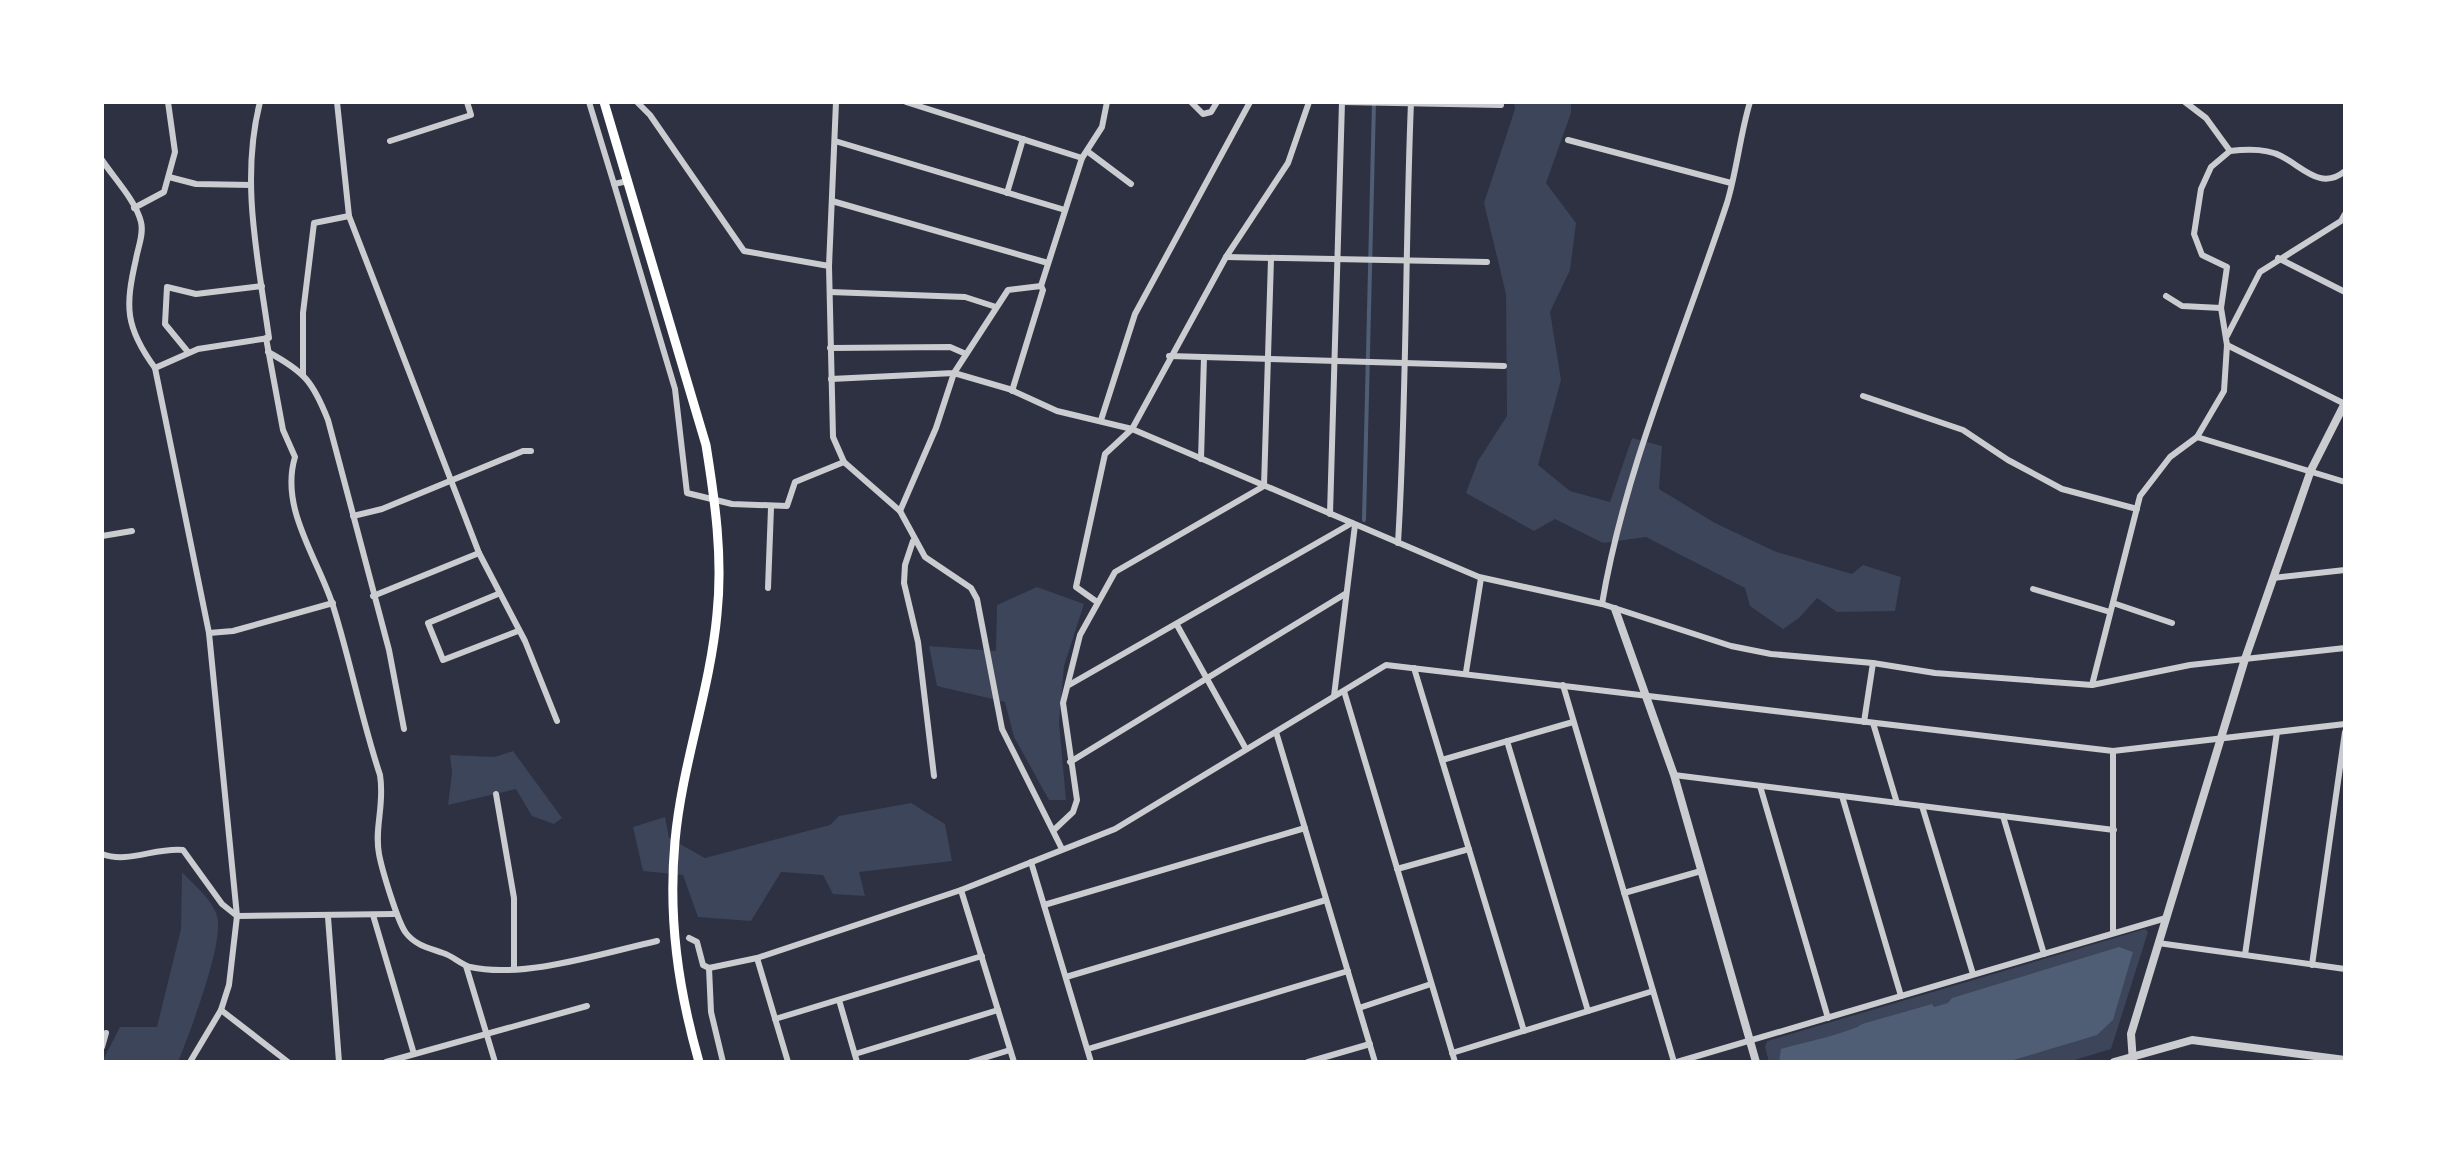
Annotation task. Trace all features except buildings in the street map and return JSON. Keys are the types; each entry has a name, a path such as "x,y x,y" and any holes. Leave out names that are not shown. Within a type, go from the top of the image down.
{"main road":[{"path":"604,102 706,445 718,534 717,612 675,838 671,904 675,958 699,1062"}],"street":[{"path":"134,208 164,192 169,177 175,141 168,102"},
{"path":"155,368 188,352 269,338 251,185 250,142 260,102"},
{"path":"337,102 349,216 479,553 518,631 557,721"},
{"path":"390,141 471,115 467,102"},
{"path":"589,102 675,389 687,493 732,504 771,508 787,506 789,491 795,482 844,462"},
{"path":"637,102 650,115 744,251 829,266"},
{"path":"836,102 829,266 833,437 844,462 900,511 913,541 925,557 971,588 977,599 1002,729 1055,829 1062,849"},
{"path":"906,102 1082,158"},
{"path":"1012,391 1043,290 1041,286 1082,158 1102,127 1107,102"},
{"path":"1191,102 1203,114 1211,112 1217,102"},
{"path":"1101,420 1135,314 1250,102"},
{"path":"1097,602 1076,587 1105,454 1132,429 1169,356 1226,257 1288,163 1309,102"},
{"path":"1330,514 1342,102 1501,105"},
{"path":"1398,543 1411,102"},
{"path":"1602,604 1616,537 1731,183 1750,102"},
{"path":"2185,102 2206,118 2230,151"},
{"path":"1007,193 1023,139"},
{"path":"1568,140 1731,183"},
{"path":"835,141 1065,210"},
{"path":"1087,151 1131,184"},
{"path":"2092,685 2140,496 2170,457 2197,437 2224,391 2227,345 2221,308 2227,267 2202,255 2194,234 2201,189 2211,167 2230,151 2269,152 2319,179 2338,177 2345,171"},
{"path":"102,160 134,208 142,233 129,285 128,321 136,342 155,368 209,633 237,916 229,985 221,1010 190,1062"},
{"path":"169,177 196,184 251,185"},
{"path":"614,184 628,181"},
{"path":"832,201 1048,263"},
{"path":"2226,337 2260,272 2341,221 2345,214"},
{"path":"303,374 303,313 314,223 349,216"},
{"path":"1226,257 1487,262"},
{"path":"2278,258 2345,292"},
{"path":"1264,486 1271,259"},
{"path":"188,352 165,324 167,287 196,294 262,286"},
{"path":"900,511 936,428 954,373 1008,290 1041,286"},
{"path":"830,292 965,297 996,307"},
{"path":"2166,296 2182,306 2221,308"},
{"path":"266,338 283,430 295,457 292,468 302,532 333,603 380,775 384,800 378,825 379,855 395,902 394,914 413,940 466,966 514,968 657,941"},
{"path":"2132,1060 2131,1034 2219,739 2311,470 2345,404 2227,345"},
{"path":"830,348 950,347 966,354"},
{"path":"268,352 313,384 328,420 389,650 404,729"},
{"path":"1169,356 1504,366"},
{"path":"1201,459 1204,357"},
{"path":"831,379 954,373 1012,391 1057,411 1132,429 1481,578 1602,604 1731,646 1771,654 1873,663 1935,673 2092,685 2190,665 2345,648"},
{"path":"1863,396 1963,430 2008,460 2062,489 2137,509"},
{"path":"2197,437 2345,482"},
{"path":"353,516 382,509 523,451 531,451"},
{"path":"1055,829 1073,812 1077,800 1063,703 1080,635 1115,572 1264,486"},
{"path":"768,588 771,508"},
{"path":"1334,696 1354,524"},
{"path":"1069,685 1354,524"},
{"path":"102,536 132,531"},
{"path":"913,541 905,565 904,583 918,642 934,776"},
{"path":"373,596 479,553"},
{"path":"2273,578 2345,570"},
{"path":"1466,672 1481,578"},
{"path":"2033,589 2110,612"},
{"path":"498,594 428,623 443,660 518,631"},
{"path":"1070,762 1345,594"},
{"path":"209,633 233,631 333,603"},
{"path":"2113,603 2172,623"},
{"path":"1615,609 1674,775 1756,1062"},
{"path":"1177,625 1246,749"},
{"path":"1864,722 1873,663"},
{"path":"689,938 697,942 703,965 709,968 757,958 961,890 1115,829 1386,665 1466,672 2113,751 2345,724"},
{"path":"1414,668 1524,1031"},
{"path":"1563,685 1676,1062 2166,918"},
{"path":"1344,691 1455,1062"},
{"path":"1442,760 1573,722"},
{"path":"1873,723 1897,803"},
{"path":"1276,732 1375,1062"},
{"path":"2245,955 2277,732"},
{"path":"2312,965 2345,732"},
{"path":"1507,741 1588,1011"},
{"path":"2113,751 2113,933"},
{"path":"1674,775 2114,830"},
{"path":"1760,786 1828,1018"},
{"path":"496,794 514,898 514,968"},
{"path":"1842,796 1901,996"},
{"path":"1922,806 1973,974"},
{"path":"2003,816 2044,954"},
{"path":"1044,905 1305,828"},
{"path":"1397,869 1469,849"},
{"path":"102,854 114,858 183,850 222,904 237,916 394,914"},
{"path":"1031,862 1091,1062"},
{"path":"1624,893 1701,871"},
{"path":"961,890 1014,1062"},
{"path":"1066,977 1326,900"},
{"path":"373,915 414,1054"},
{"path":"328,917 339,1062"},
{"path":"2158,943 2345,969"},
{"path":"775,1019 982,956"},
{"path":"757,958 788,1062"},
{"path":"466,966 495,1062"},
{"path":"709,968 711,1012 723,1062"},
{"path":"1088,1049 1348,971"},
{"path":"1359,1008 1431,984"},
{"path":"1452,1053 1653,991"},
{"path":"839,1000 856,1058 998,1010"},
{"path":"386,1062 587,1006"},
{"path":"221,1010 288,1062"},
{"path":"102,1047 106,1033"},
{"path":"2114,1062 2132,1060 2192,1040 2345,1060"},
{"path":"1308,1062 1370,1044"},
{"path":"971,1062 1010,1050"}],"shaded area":[{"path":"1514,102 1571,102 1571,113 1546,183 1576,223 1570,270 1550,312 1561,380 1538,465 1570,491 1610,502 1632,438 1662,446 1659,489 1715,523 1774,551 1852,574 1863,565 1901,577 1895,611 1837,612 1817,598 1799,618 1783,629 1750,606 1745,588 1646,537 1603,543 1555,519 1534,531 1466,493 1478,461 1507,416 1506,294 1484,203 1515,109"},
{"path":"1037,587 1084,604 1064,666 1059,722 1066,800 1049,800 1014,737 1005,702 937,686 929,646 996,651 997,605"},
{"path":"513,751 562,818 554,824 532,816 516,789 448,805 452,773 450,755 495,757"},
{"path":"911,803 945,824 952,861 859,872 865,896 833,894 823,875 781,872 751,921 698,917 683,875 643,871 633,827 665,817 669,838 705,858 830,825 839,816"},
{"path":"182,872 211,904 218,928 205,988 178,1062 102,1062 120,1027 157,1027 181,929"},
{"path":"2145,929 2148,932 2111,1049 2068,1062 1769,1062 1765,1047 1767,1041"},
{"path":"2119,947 2133,952 2113,1020 2097,1035 2007,1062 1779,1062 1781,1049 1932,1004 1934,1007 1948,1003 1952,998"}],"waterway":[{"path":"1364,520 1374,102"}]}
